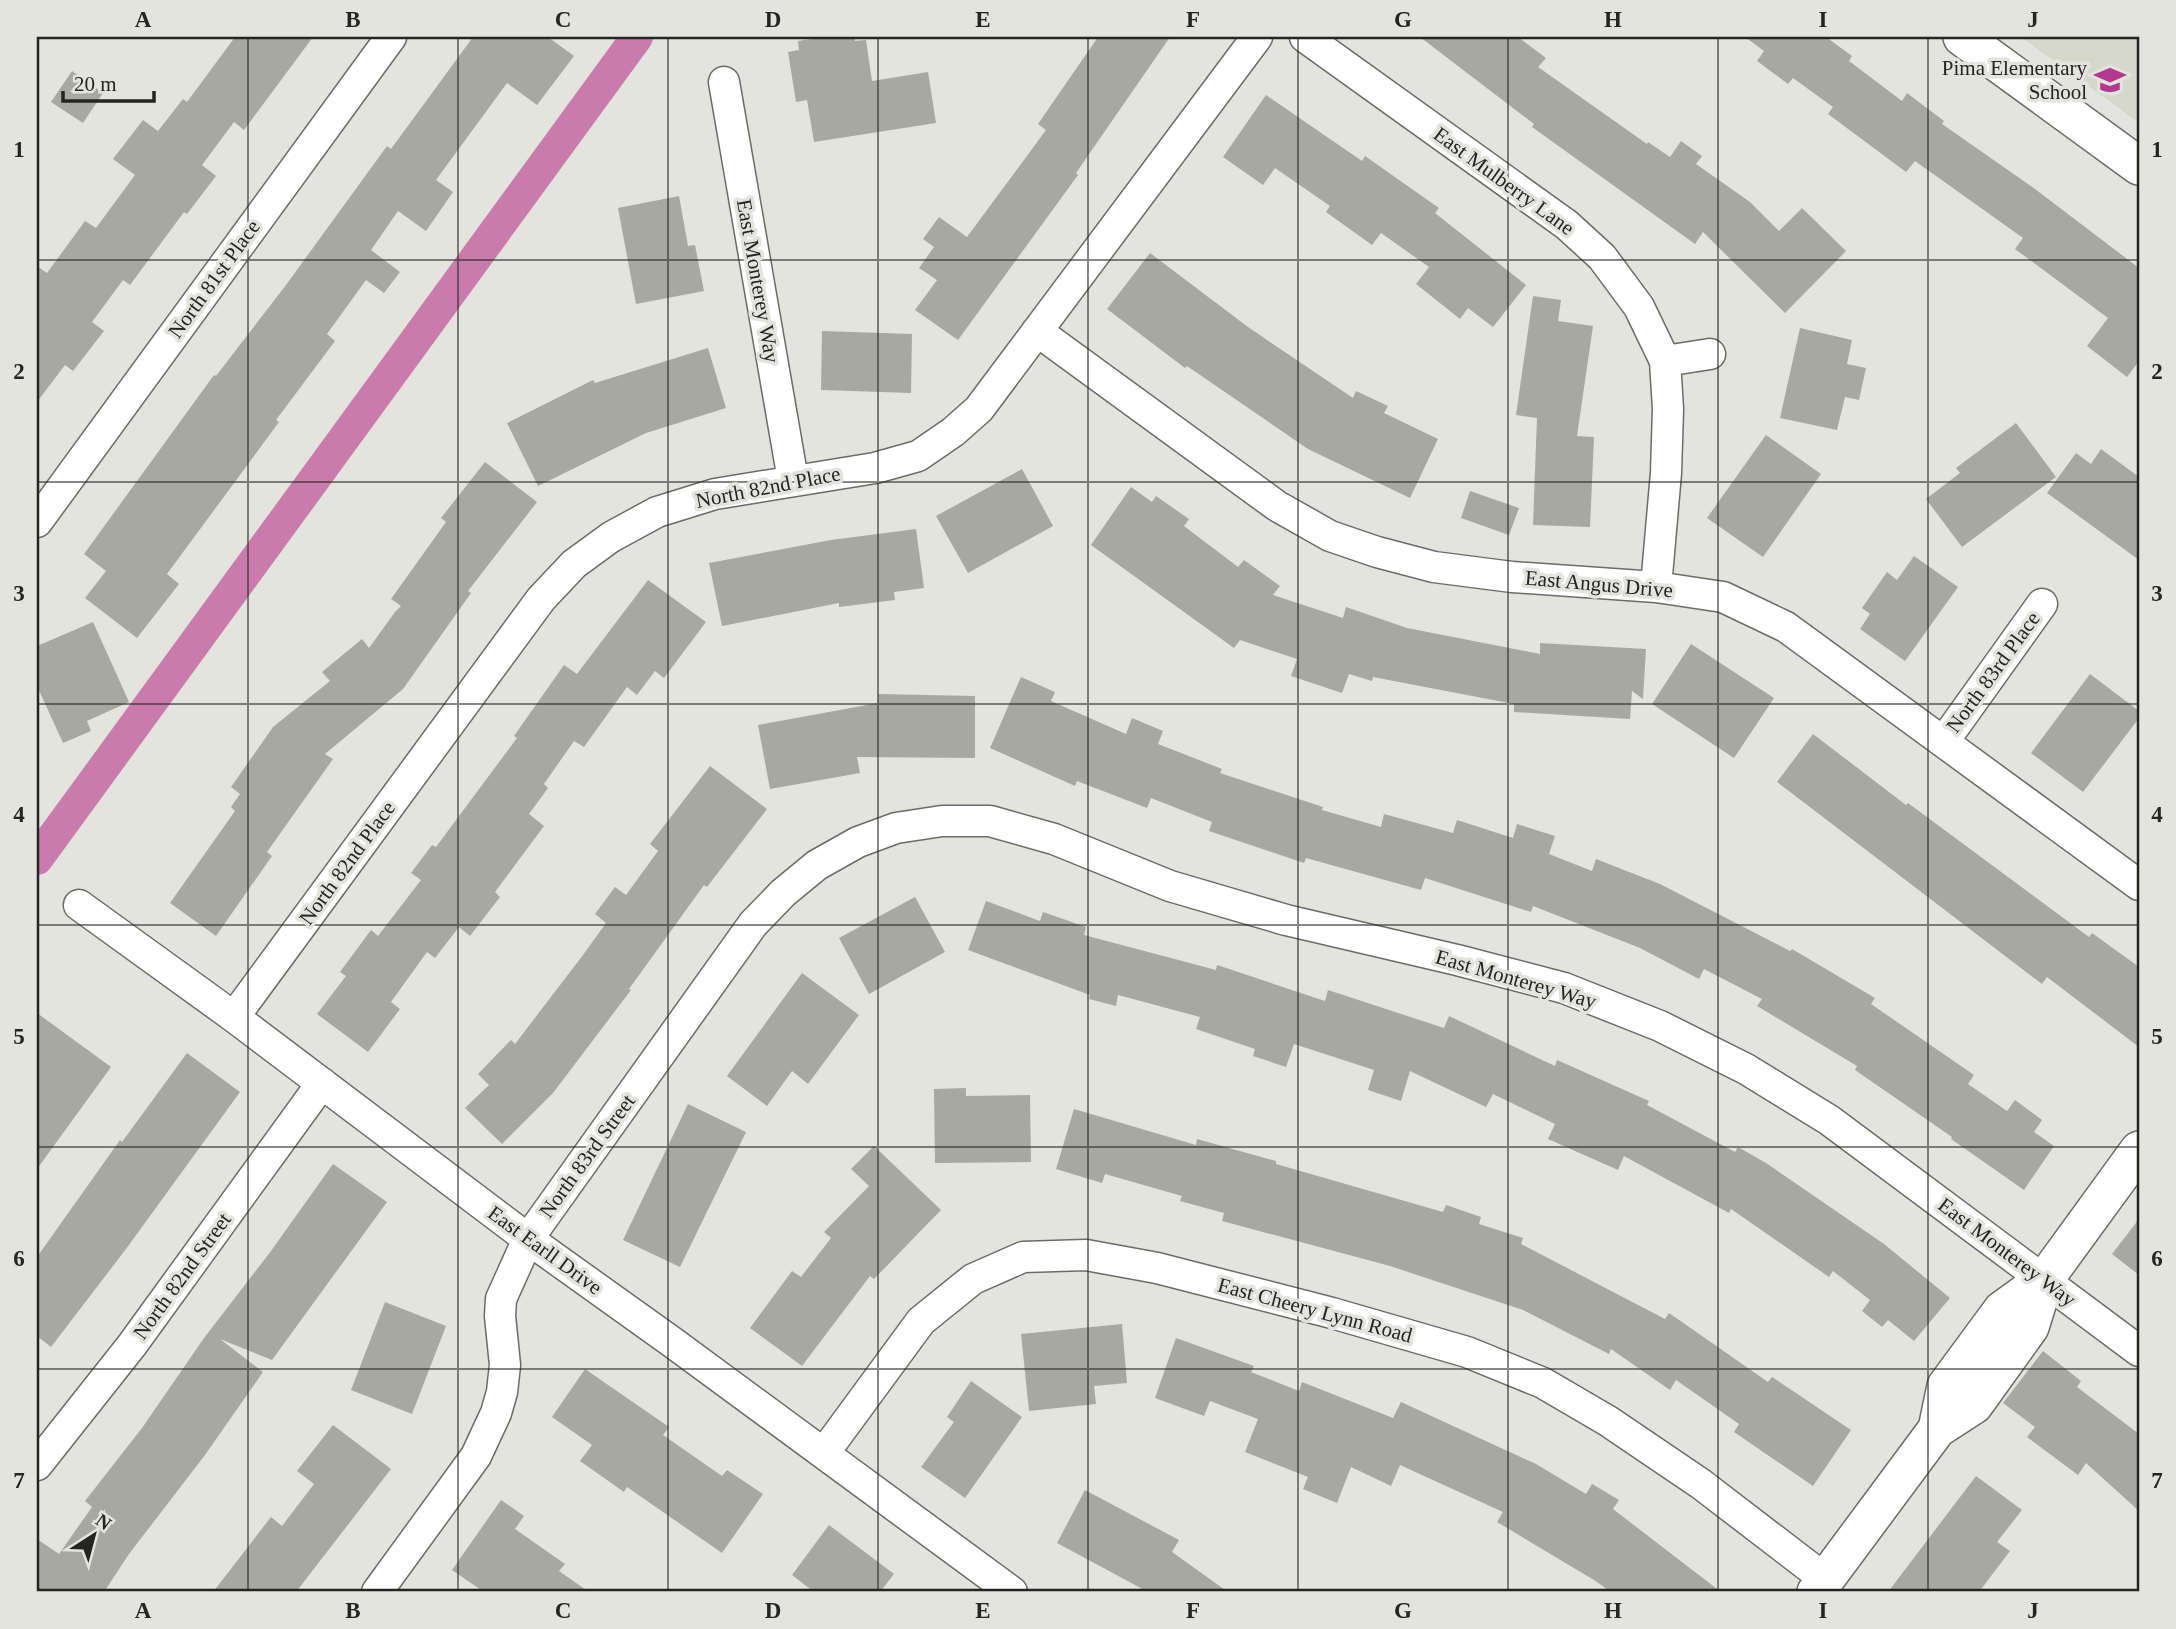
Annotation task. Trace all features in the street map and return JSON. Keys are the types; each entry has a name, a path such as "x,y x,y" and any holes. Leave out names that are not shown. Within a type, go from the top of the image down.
{"street":[{"name":"North 81st Place","path":"37,522 391,37"},
{"name":"North 82nd Place","path":"234,1017 541,599 574,565 611,537 657,512 715,494 875,468 918,456 953,432 979,409 1256,37"},
{"name":"East Mulberry Lane","path":"1305,37 1567,226 1602,257 1639,307 1665,361 1668,409 1666,473 1656,587"},
{"path":"1962,37 2139,166"},
{"name":"East Monterey Way","path":"724,82 793,480"},
{"name":"East Angus Drive","path":"1037,331 1277,506 1330,536 1434,567 1512,577 1656,587 1723,597 1786,627 2139,885"},
{"path":"1665,361 1710,354"},
{"name":"North 83rd Place","path":"1944,741 2042,604"},
{"name":"East Monterey Way","path":"817,865 858,842 896,828 942,821 990,821 1054,839 1170,886 1286,920 1564,988 1660,1026 1746,1069 1829,1120 2139,1351"},
{"name":"North 83rd Street","path":"377,1592 476,1455 496,1413 505,1365 501,1299 528,1239 753,924 783,893 817,865"},
{"name":"East Earll Drive","path":"79,905 234,1017 528,1239 824,1453 993,1587"},
{"name":"North 82nd Street","path":"37,1465 132,1345 322,1083"},
{"path":"1821,1586 1937,1429 1946,1386 2002,1310 2045,1279 2139,1150"},
{"name":"East Cheery Lynn Road","path":"824,1453 921,1321 973,1279 1023,1257 1086,1255 1157,1268 1356,1320 1467,1352 1543,1383 1608,1421 1701,1484 1821,1586"}],"shaded area":[{"name":"Pima Elementary School","path":"2021,37 2139,37 2139,123"}],"building":[{"path":"235,37 313,37 244,130 234,122 202,165 216,176 187,214 184,212 130,285 123,280 92,322 104,331 73,371 65,365 37,402 37,266 47,273 85,221 96,228 135,175 113,159 143,120 158,131 183,99 187,102"},
{"path":"473,37 548,37 574,56 537,105 507,83 436,180 453,192 426,231 398,211 371,250 400,272 384,293 366,280 327,334 335,341 167,574 179,584 137,638 85,598 106,571 84,554 214,375 216,376 286,285 387,146 391,149"},
{"path":"811,37 855,37 855,41 866,40 872,81 928,72 936,123 814,142 807,100 796,102 788,52 799,50 798,41"},
{"path":"1098,37 1170,37 1076,173 1078,175 958,340 915,310 937,280 919,268 934,247 923,239 939,217 967,237 1046,130 1038,124"},
{"path":"1420,37 1518,37 1546,58 1538,67 1647,144 1648,142 1670,157 1681,141 1702,156 1696,164 1750,202 1779,231 1802,208 1846,251 1785,313 1703,232 1695,244 1532,127 1534,124"},
{"path":"1745,37 1826,37 1852,56 1849,61 1902,101 1907,93 1944,121 1942,124 2035,189 2139,268 2139,361 2127,377 2087,346 2108,318 2015,249 2023,238 1915,161 1906,172 1828,114 1833,107 1793,78 1788,84 1757,61 1764,51"},
{"path":"72,71 103,93 83,123 51,102"},
{"path":"1266,95 1362,161 1365,156 1439,208 1435,213 1526,285 1493,327 1468,308 1460,319 1416,284 1429,267 1381,233 1372,245 1326,212 1330,206 1275,168 1263,185 1223,157"},
{"path":"679,196 688,246 695,245 704,291 636,304 618,208"},
{"path":"1150,253 1248,327 1353,398 1356,391 1388,406 1384,413 1438,439 1410,498 1308,449 1187,366 1185,368 1107,309"},
{"path":"1533,296 1561,300 1558,321 1593,326 1577,436 1594,437 1590,527 1533,525 1537,418 1516,415"},
{"path":"1800,328 1852,340 1847,364 1866,368 1859,400 1845,397 1837,430 1780,418"},
{"path":"822,331 912,334 911,393 821,390"},
{"path":"708,348 726,408 646,433 538,486 507,423 593,380 595,383"},
{"path":"2016,423 2056,477 1962,547 1926,499 1960,473 1956,468"},
{"path":"1766,435 1821,474 1763,557 1707,518"},
{"path":"2101,449 2139,477 2139,560 2047,493 2076,453 2091,464"},
{"path":"485,462 537,502 468,591 471,593 403,689 325,754 333,759 267,852 272,856 216,936 170,903 235,811 231,807 240,794 231,787 273,727 330,681 322,672 362,639 369,648 401,606 391,599 446,522 441,518"},
{"path":"1022,469 1053,526 968,573 936,516"},
{"path":"1131,487 1152,502 1156,496 1189,519 1184,526 1238,567 1244,560 1280,586 1273,595 1343,618 1346,607 1407,628 1540,654 1540,643 1646,649 1643,699 1632,691 1630,719 1514,712 1514,704 1373,677 1372,681 1349,674 1342,693 1291,676 1297,659 1240,640 1234,648 1091,545"},
{"path":"1470,491 1519,508 1509,535 1461,518"},
{"path":"916,529 924,588 894,592 895,600 839,607 839,603 722,626 709,563 831,540"},
{"path":"1914,556 1958,587 1905,661 1860,629 1870,614 1862,608 1887,572 1897,580"},
{"path":"648,580 706,622 664,678 655,671 637,695 627,687 584,747 574,741 544,784 548,788 529,814 544,826 495,892 500,897 470,936 459,927 435,958 427,952 391,1002 400,1009 368,1052 317,1014 346,976 340,972 371,930 378,936 421,880 411,873 432,845 436,847 517,738 514,736 564,665 577,674"},
{"path":"93,622 129,702 87,721 91,731 63,743 37,686 37,646"},
{"path":"1691,644 1774,698 1734,758 1652,704"},
{"path":"2090,674 2139,711 2139,718 2083,792 2031,753"},
{"path":"1021,677 1055,692 1051,701 1126,734 1132,718 1163,731 1158,744 1222,769 1220,773 1323,807 1322,810 1381,827 1384,814 1453,833 1457,820 1513,838 1517,824 1555,836 1549,854 1592,871 1596,859 1660,884 1790,951 1792,949 1875,998 1871,1004 1974,1075 1968,1084 2007,1111 2015,1100 2042,1120 2034,1132 2054,1146 2024,1190 1855,1070 1857,1066 1757,1006 1762,999 1704,969 1699,979 1640,948 1533,906 1531,912 1425,878 1421,890 1306,858 1304,863 1209,831 1212,822 1151,798 1147,808 1077,781 1075,786 990,748"},
{"path":"878,694 975,696 975,758 857,757 860,773 770,789 758,725 878,703"},
{"path":"1813,734 2089,937 2092,933 2139,967 2139,1047 2047,977 2042,984 1777,782"},
{"path":"710,766 767,809 707,887 704,885 629,989 631,990 553,1093 502,1144 465,1108 489,1085 478,1074 511,1040 515,1044 583,955 606,923 595,914 615,887 626,895 658,851 650,844"},
{"path":"915,897 945,952 869,994 839,938"},
{"path":"986,901 1040,921 1043,912 1086,927 1084,935 1216,970 1217,965 1325,1001 1328,990 1444,1028 1449,1016 1555,1066 1557,1060 1649,1101 1647,1105 1735,1152 1738,1147 1766,1163 1884,1244 1950,1298 1914,1341 1888,1320 1882,1327 1862,1311 1870,1300 1833,1271 1829,1277 1731,1209 1729,1213 1624,1156 1618,1170 1548,1139 1555,1124 1493,1094 1486,1107 1410,1071 1401,1101 1368,1090 1374,1070 1294,1044 1286,1067 1253,1056 1255,1049 1196,1029 1200,1017 1118,995 1116,1006 1089,999 1090,995 968,950"},
{"path":"802,973 859,1015 808,1084 792,1071 767,1106 727,1076"},
{"path":"37,1013 111,1067 37,1169"},
{"path":"187,1053 240,1092 51,1347 37,1336 37,1257 120,1140 122,1142"},
{"path":"966,1088 966,1096 1030,1095 1031,1162 935,1163 934,1089"},
{"path":"688,1104 746,1132 680,1267 623,1240"},
{"path":"1074,1109 1196,1145 1197,1139 1276,1161 1276,1164 1443,1212 1446,1205 1481,1217 1479,1224 1523,1238 1521,1244 1665,1319 1669,1313 1768,1382 1772,1377 1851,1430 1813,1486 1734,1432 1739,1424 1676,1380 1670,1390 1611,1349 1609,1354 1523,1310 1390,1266 1222,1221 1224,1213 1180,1201 1182,1196 1105,1174 1102,1183 1056,1169"},
{"path":"874,1146 941,1210 874,1279 870,1276 802,1366 750,1328 792,1271 801,1277 831,1238 824,1232 869,1186 851,1169"},
{"path":"333,1164 387,1202 272,1360 220,1339 263,1372 104,1592 37,1592 37,1539 59,1554 92,1507 85,1501 142,1428 204,1338"},
{"path":"2139,1219 2139,1275 2112,1254"},
{"path":"385,1302 446,1326 412,1414 351,1390"},
{"path":"1122,1324 1127,1383 1094,1386 1096,1404 1029,1411 1021,1334"},
{"path":"1176,1338 1254,1366 1251,1372 1299,1391 1302,1382 1393,1418 1401,1402 1536,1464 1586,1494 1592,1484 1619,1500 1613,1509 1721,1592 1611,1592 1497,1522 1503,1512 1400,1465 1391,1486 1351,1467 1337,1503 1303,1489 1308,1477 1245,1452 1258,1419 1210,1401 1204,1416 1155,1398"},
{"path":"2043,1351 2081,1381 2077,1387 2139,1434 2139,1511 2086,1463 2078,1475 2027,1437 2035,1427 2003,1403"},
{"path":"585,1369 669,1427 663,1435 722,1476 727,1470 763,1494 722,1553 627,1487 624,1492 580,1461 592,1445 552,1417"},
{"path":"971,1381 1022,1417 965,1498 921,1467 954,1422 947,1417"},
{"path":"333,1425 391,1469 296,1592 213,1592 271,1517 282,1526 314,1484 297,1471"},
{"path":"1976,1476 2022,1510 1997,1542 2010,1551 1979,1592 1888,1592"},
{"path":"1085,1490 1179,1540 1172,1552 1228,1592 1148,1592 1057,1543"},
{"path":"501,1500 524,1516 515,1529 565,1564 559,1571 589,1592 484,1592 452,1570"},
{"path":"829,1525 894,1574 880,1592 814,1592 792,1575"}],"waterway":[{"path":"37,859 637,37"}],"place":[{"name":"Pima Elementary School","path":"2110,80"}]}
